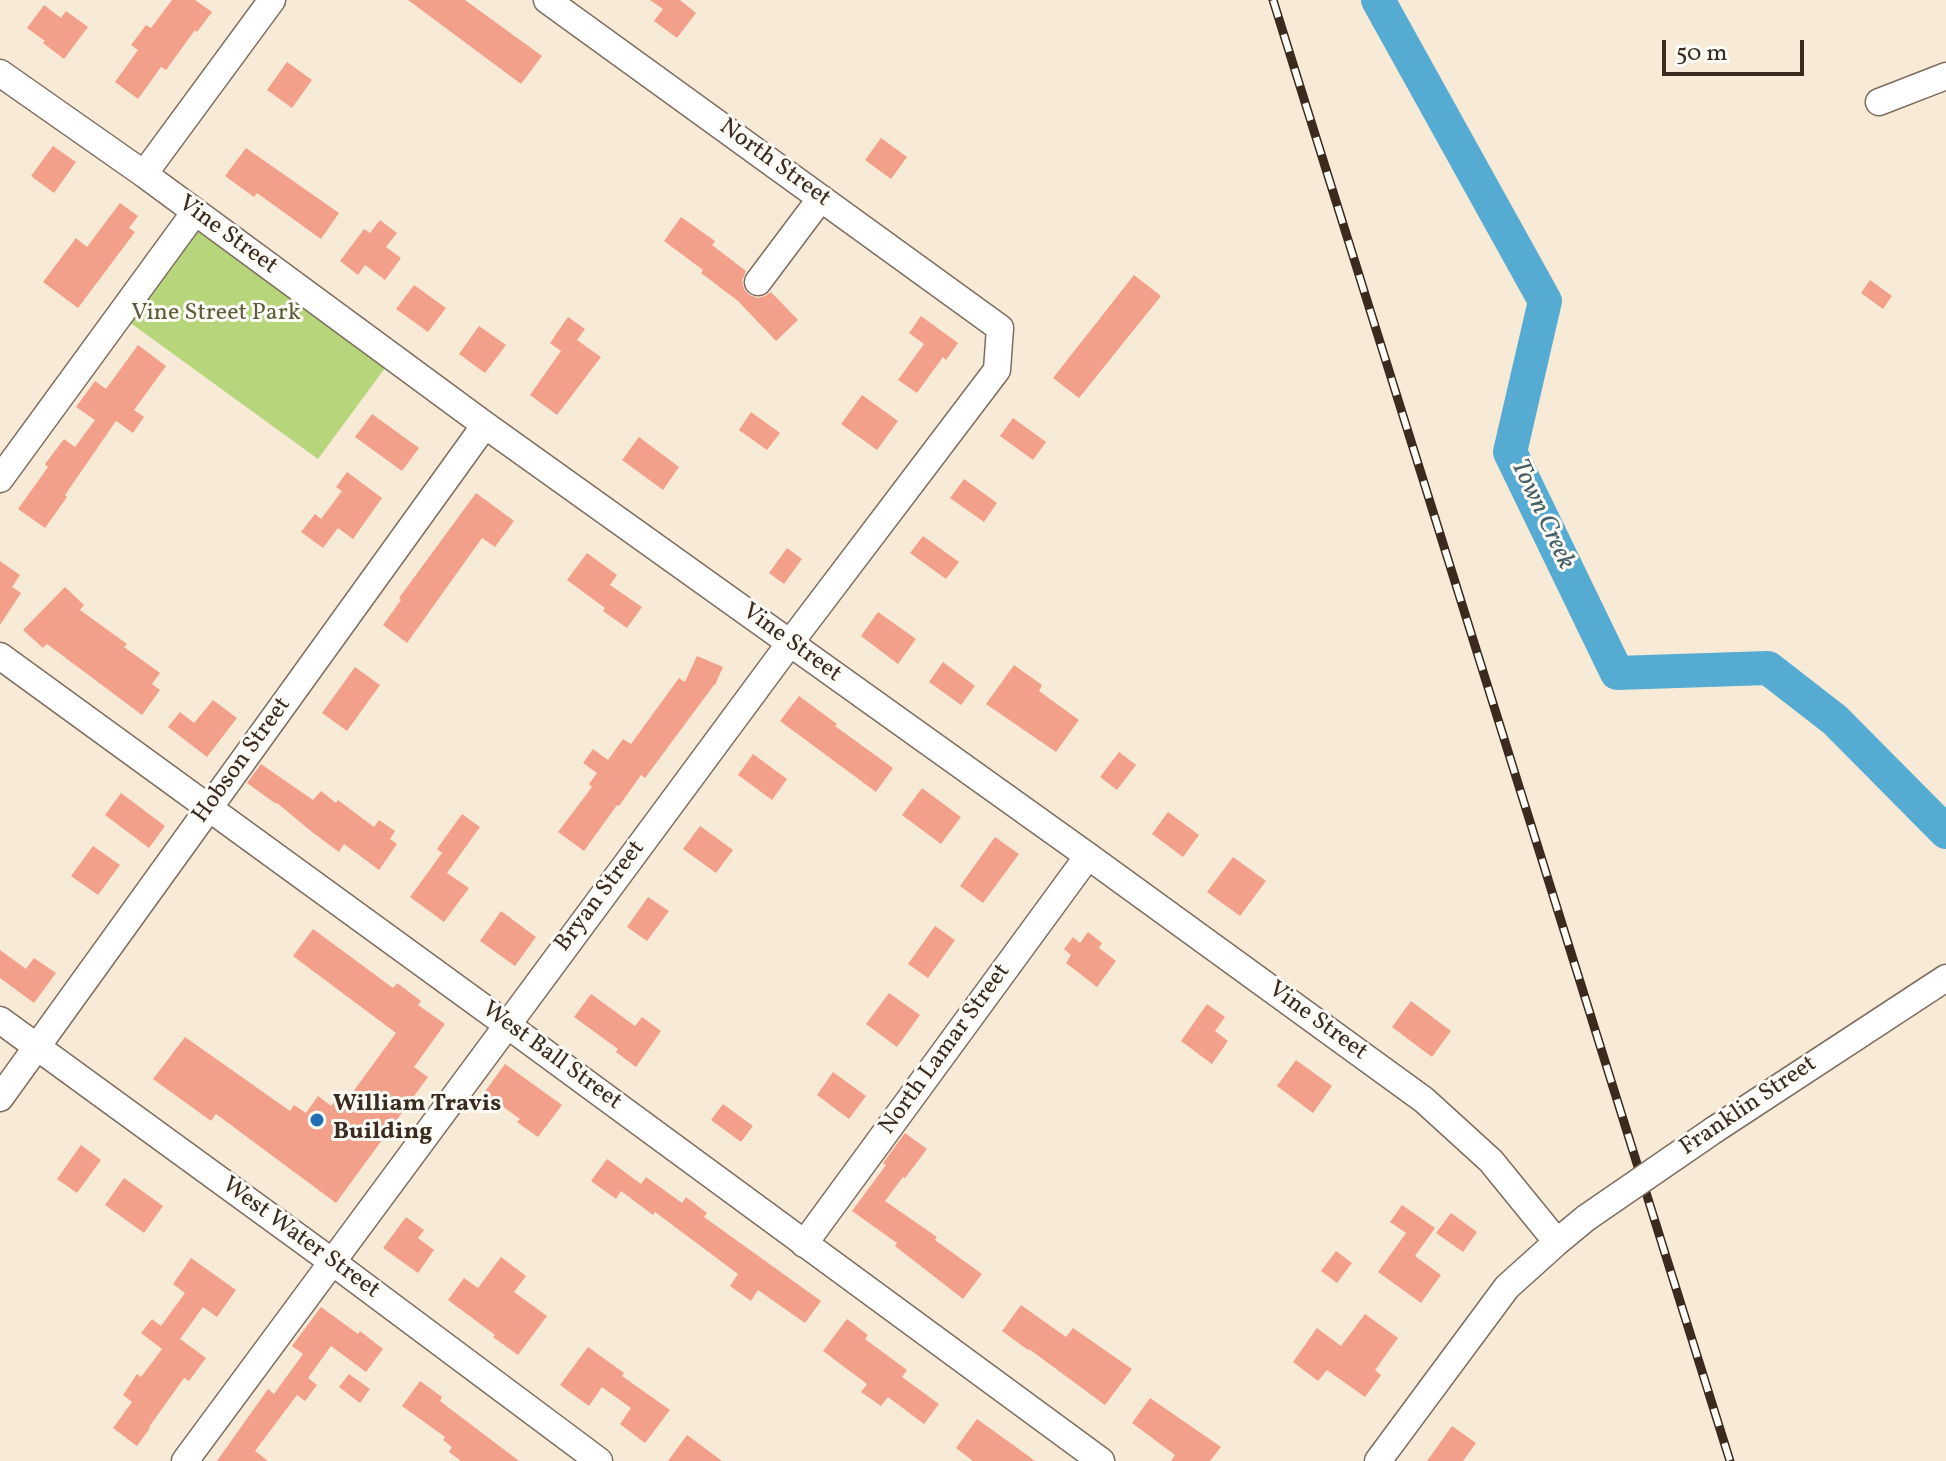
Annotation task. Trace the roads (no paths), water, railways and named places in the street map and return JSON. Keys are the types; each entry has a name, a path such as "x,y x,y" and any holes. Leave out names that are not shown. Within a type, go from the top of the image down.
{"street":[{"path":"144,174 272,0"},
{"name":"North Street","path":"547,0 1000,328"},
{"name":"Vine Street","path":"0,73 1424,1100 1491,1161 1557,1242"},
{"path":"1879,102 1946,76"},
{"path":"758,282 821,198"},
{"path":"0,479 195,212"},
{"name":"Bryan Street","path":"185,1461 506,1024 997,370 1000,328"},
{"name":"Hobson Street","path":"0,1098 485,425"},
{"name":"West Ball Street","path":"0,656 1101,1461"},
{"name":"North Lamar Street","path":"804,1244 1088,856"},
{"name":"Franklin Street","path":"1378,1461 1507,1287 1557,1242 1586,1218 1714,1130 1946,978"},
{"name":"West Water Street","path":"0,1020 599,1461"}],"waterway":[{"name":"Town Creek","path":"1378,0 1545,301 1510,452 1617,673 1768,668 1835,720 1946,832"}],"railway":[{"path":"1273,0 1730,1461"}],"place":[{"name":"William Travis Building","path":"317,1120"}],"park label":[{"name":"Vine Street Park","path":"216,315"}]}
